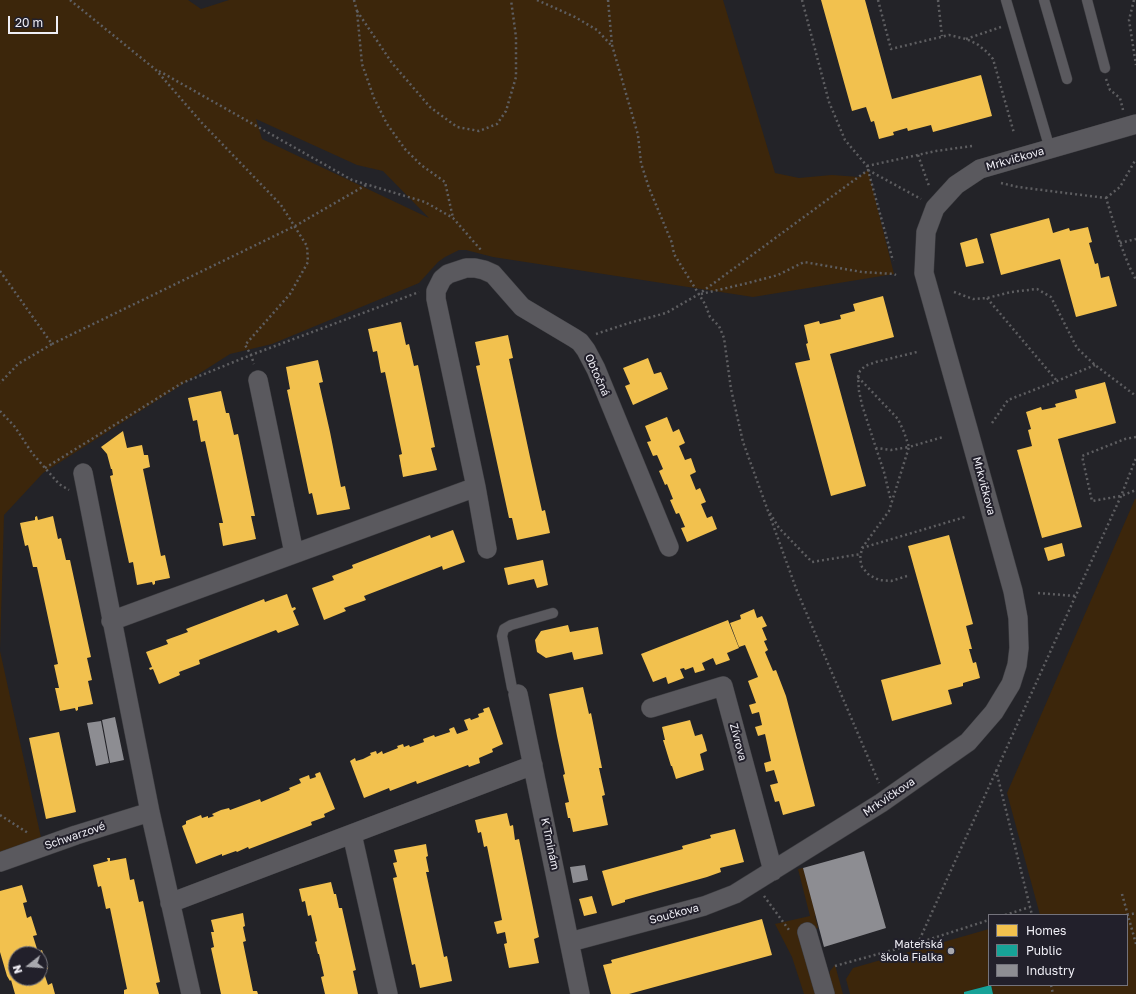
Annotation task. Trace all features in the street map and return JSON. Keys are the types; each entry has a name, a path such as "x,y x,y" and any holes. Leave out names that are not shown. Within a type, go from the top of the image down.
{"street":[{"name":"Mrkvičkova","path":"765,876 881,803 968,742 994,712 1011,684 1017,665 1020,648 1020,632 1012,591 924,274 926,232 935,208 956,185 980,170 1050,149 1130,118"},
{"path":"480,269 466,268 448,274 442,279 436,291 438,307 476,487 487,549"},
{"name":"Obtočná","path":"480,269 493,274 522,307 580,342 586,350 596,369 668,547"},
{"path":"258,380 294,553"},
{"path":"83,473 111,622 150,812 191,994"},
{"path":"111,622 294,553 476,487"},
{"name":"Zívrova","path":"651,708 723,686 765,876"},
{"name":"K Trninám","path":"518,694 580,994"},
{"path":"170,903 533,765"},
{"name":"Schwarzové","path":"0,862 76,835 150,812"},
{"path":"352,834 388,994"},
{"name":"Součkova","path":"570,942 704,906 735,894 765,876"},
{"path":"800,932 816,959 826,994"}],"lane":[{"path":"1006,0 1050,149"},
{"path":"1044,0 1067,79"},
{"path":"1087,0 1106,73"},
{"path":"518,694 512,688 502,636 504,629 511,625 553,613"}],"path":[{"path":"70,0 156,70 352,180 425,202 453,218 481,251 480,269"},
{"path":"354,0 357,11 362,64 374,98 387,124 405,149 421,165 445,182 453,218"},
{"path":"357,11 392,63 430,107 457,127 479,131 497,124 506,112 516,77 516,37 511,0"},
{"path":"537,0 575,17 597,30 612,45"},
{"path":"608,0 612,45 638,135 641,163 649,188 672,243 674,254 705,304 710,317 719,326 724,338 731,389 743,442 797,591 879,784"},
{"path":"802,0 828,102 845,140 867,166 893,262"},
{"path":"878,0 891,49 949,35 966,39 977,44 987,52 993,59 1014,133"},
{"path":"938,0 942,36"},
{"path":"1134,0 1129,20 1136,65"},
{"path":"966,39 998,28"},
{"path":"156,70 202,123 281,205 307,246 308,262 290,294 244,345 251,354"},
{"path":"1106,73 1110,90 1120,98 1130,118"},
{"path":"867,166 947,149 972,146"},
{"path":"918,155 929,186"},
{"path":"1001,183 1018,188 1106,198 1120,187 1136,159"},
{"path":"574,338 604,332 629,323 666,313 699,294 868,170"},
{"path":"868,170 935,208"},
{"path":"0,384 18,364 52,344 295,226 366,185"},
{"path":"1106,198 1120,243 1136,280"},
{"path":"1120,243 1136,239"},
{"path":"699,294 778,275 804,262 862,272 896,275"},
{"path":"0,271 52,344"},
{"path":"45,468 182,383 251,354 438,285"},
{"path":"954,292 973,299 1037,289 1051,297 1077,348 1136,396"},
{"path":"987,298 1057,381"},
{"path":"892,502 884,472 862,405 858,377 860,371 865,366 917,352"},
{"path":"992,423 1008,400 1095,364"},
{"path":"858,377 898,419 909,447 889,511 862,548 860,559 862,567 869,575 879,580 891,581 907,576"},
{"path":"0,411 14,426 32,453 59,484 68,490 73,490"},
{"path":"876,448 891,450 909,447 943,437"},
{"path":"1136,437 1125,439 1082,456 1092,501 1121,496 1136,490"},
{"path":"918,943 1121,496 1136,458"},
{"path":"766,507 779,528 812,562 861,554"},
{"path":"862,548 965,517"},
{"path":"1038,593 1075,596"},
{"path":"996,769 1032,914"},
{"path":"0,814 30,834 39,848"},
{"path":"765,876 762,894 800,932"},
{"path":"1122,894 1127,914"},
{"path":"1008,914 1030,907"},
{"path":"1128,918 1136,944"},
{"path":"816,959 836,966 918,943 988,920"}],"shaded area":[{"path":"0,0 188,0 201,9 229,0 723,0 775,173 799,178 832,175 859,177 868,170 894,274 753,297 493,257 466,250 459,250 438,262 419,283 272,344 230,354 43,473 4,515 0,650","holes":["256,119 357,165 383,171 429,218 262,139"]},
{"path":"1136,499 1136,994 993,994 991,986 1128,986 1128,914 1040,914 1007,793"},
{"path":"0,651 42,842 0,855"},
{"path":"803,868 816,915 818,928 803,933 820,994 804,994 792,957 775,924 810,916 798,869"},
{"name":"Mateřská škola Fialka","path":"988,929 988,986 964,992 964,994 850,994 846,979 853,968"},
{"path":"835,965 843,994 830,994 828,985 830,971"}],"building: Homes":[{"path":"821,0 865,0 892,99 981,75 992,116 933,132 931,125 908,131 907,128 893,132 894,135 879,139 874,121 871,122 866,107 852,111"},
{"path":"1049,218 1053,233 1069,228 1070,231 1088,227 1092,242 1089,243 1095,264 1098,263 1101,278 1109,276 1117,306 1076,317 1060,259 1001,275 990,234"},
{"path":"977,238 984,263 966,267 960,243"},
{"path":"883,296 894,337 830,354 866,486 831,496 795,363 810,360 806,344 808,343 804,325 819,321 820,324 841,319 840,315 855,311 853,304"},
{"path":"401,322 406,345 409,344 414,366 418,365 435,447 431,448 437,470 403,477 399,455 402,454 385,372 381,373 377,351 373,352 368,329"},
{"path":"508,335 513,358 509,359 542,511 545,510 550,533 517,540 512,518 509,518 476,366 480,365 475,342"},
{"path":"648,358 654,374 661,372 668,389 633,405 625,386 630,384 623,368"},
{"path":"318,360 323,382 319,383 341,487 345,486 350,509 317,515 312,493 309,494 287,390 290,389 286,367"},
{"path":"1105,382 1116,423 1058,439 1082,527 1042,538 1017,450 1032,446 1028,430 1031,429 1026,412 1041,407 1042,410 1056,407 1055,404 1077,398 1075,390"},
{"path":"221,391 226,413 229,413 234,435 238,434 255,516 251,516 256,539 223,546 219,523 223,523 205,441 201,442 197,420 193,421 188,398"},
{"path":"667,417 673,432 679,429 685,443 679,446 685,460 691,458 696,472 690,475 696,490 700,488 706,502 701,504 707,518 712,516 717,529 687,542 681,528 685,527 679,513 676,514 670,500 673,499 667,484 665,485 659,471 663,469 657,455 653,456 647,442 651,441 645,426"},
{"path":"123,431 127,448 142,445 144,455 148,455 150,467 143,469 161,556 165,555 170,578 155,581 155,584 153,585 152,582 137,585 133,562 129,563 110,476 113,475 112,469 107,454 101,447"},
{"path":"37,516 38,520 53,516 58,539 61,538 66,560 70,560 91,657 87,658 92,680 88,681 93,704 78,707 78,710 76,711 75,708 60,711 55,688 59,688 54,665 58,664 37,567 33,567 28,545 25,546 20,523 35,520 35,517"},
{"path":"453,530 465,562 443,570 442,566 364,596 366,600 344,608 346,611 324,620 312,588 334,580 332,576 353,568 352,565 430,535 431,538"},
{"path":"949,535 973,624 966,626 972,649 969,649 973,663 976,662 980,678 963,683 963,686 948,690 952,704 892,721 881,680 941,664 908,546"},
{"path":"1062,543 1065,556 1048,561 1044,548"},
{"path":"543,560 548,585 537,588 534,579 508,585 504,568"},
{"path":"287,594 292,608 295,607 296,609 293,611 299,625 278,633 276,630 199,660 200,664 179,672 180,675 159,684 153,669 150,670 149,668 152,667 146,652 168,644 166,640 188,632 186,629 264,599 265,602"},
{"path":"754,609 757,618 762,616 767,626 762,628 767,640 764,641 768,650 765,652 773,671 776,670 786,696 815,806 783,815 779,801 775,802 770,785 778,783 774,770 766,772 764,763 771,761 765,734 758,736 755,727 762,725 759,712 752,714 749,705 756,703 748,681 758,677 745,645 739,647 730,623 741,619 740,615"},
{"path":"728,620 739,648 727,653 730,660 716,665 713,658 702,663 705,670 695,673 693,667 685,670 684,668 680,669 684,678 668,684 666,677 653,682 641,654"},
{"path":"568,625 570,632 598,627 603,654 574,660 572,652 546,658 537,652 535,640 541,631"},
{"path":"583,687 589,714 591,713 602,768 599,768 605,795 602,796 608,825 573,832 565,803 569,802 563,775 565,774 549,694"},
{"path":"489,707 503,744 492,749 493,752 479,758 480,763 469,767 468,765 417,784 416,781 390,791 389,788 364,798 350,761 355,758 356,761 363,759 371,755 370,753 376,751 377,754 382,751 383,754 398,748 397,746 403,744 404,747 409,745 410,747 424,742 423,739 450,732 449,729 454,727 457,734 468,730 464,720 470,718 471,720 479,717 478,714 484,712 483,709"},
{"path":"690,720 695,736 702,734 705,743 707,751 700,754 704,770 676,779 663,740 665,740 662,727"},
{"path":"59,732 76,812 46,819 29,738"},
{"path":"320,772 335,809 324,814 325,817 311,822 312,825 249,849 248,847 222,856 222,854 196,864 182,826 186,824 186,821 201,815 202,818 208,816 208,818 214,816 212,814 221,810 229,808 230,810 260,799 261,802 290,790 289,788 301,783 299,779 309,775 310,779 316,777 315,774"},
{"path":"507,813 510,826 513,825 515,840 519,839 539,937 534,939 539,963 509,968 504,944 507,943 505,932 497,934 494,922 502,920 487,846 484,847 481,832 478,833 475,820"},
{"path":"735,829 744,862 720,868 721,872 707,877 625,900 625,902 612,906 602,871 683,849 682,846 711,838 710,835"},
{"path":"426,844 428,856 426,857 429,872 426,872 444,957 447,956 452,981 420,988 415,964 412,965 393,878 397,877 393,863 397,862 394,850"},
{"path":"107,858 110,858 110,861 126,858 130,880 134,879 139,902 143,901 160,982 156,983 159,994 124,994 124,990 127,989 110,908 106,909 101,886 98,887 93,865 108,861"},
{"path":"331,882 334,894 336,894 339,908 342,908 356,970 353,971 358,994 325,994 321,977 324,976 315,942 317,941 311,915 308,916 305,901 302,902 299,889"},
{"path":"22,885 27,902 23,903 27,918 31,916 37,935 33,936 36,946 8,946 8,978 0,952 0,891"},
{"path":"592,896 597,913 584,916 579,899"},
{"path":"243,913 245,926 243,927 246,941 243,942 253,991 257,991 258,994 221,994 211,948 214,947 211,932 214,932 211,920"},
{"path":"762,919 772,955 629,994 611,994 603,965 612,963 611,960"},
{"path":"52,983 55,994 15,994 13,986 48,986"}],"building: Public":[{"path":"991,986 993,994 964,994 964,992"}],"building: Industry":[{"path":"115,717 124,760 110,763 102,720"},
{"path":"101,721 109,763 96,766 87,723"},
{"path":"864,851 886,928 824,947 803,868"},
{"path":"585,865 588,880 573,883 570,867"}],"place":[{"name":"Mateřská škola Fialka","path":"951,951"}]}
